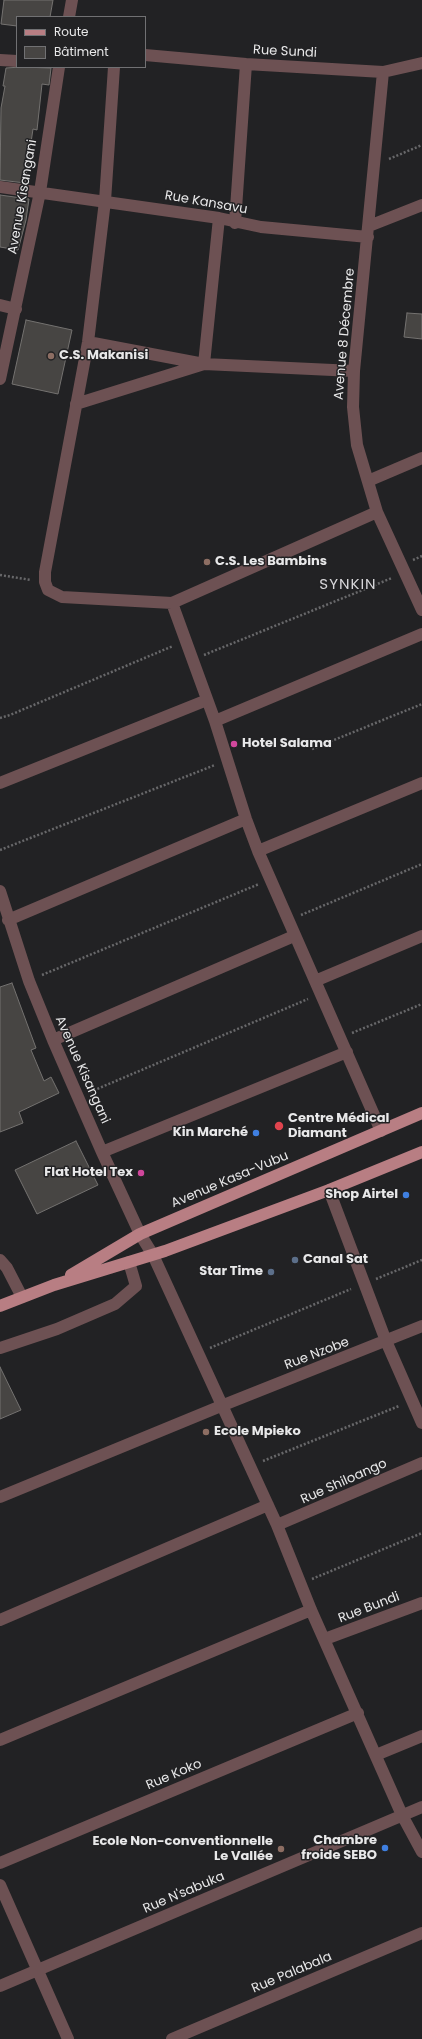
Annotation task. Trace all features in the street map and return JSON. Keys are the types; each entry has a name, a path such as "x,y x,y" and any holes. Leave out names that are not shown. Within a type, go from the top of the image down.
{"main road":[{"name":"Avenue Kasa-Vubu","path":"54,1285 140,1234 422,1113"},
{"name":"Avenue Kasa-Vubu","path":"0,1306 54,1285 153,1255 329,1190 422,1152"}],"street":[{"path":"69,16 72,0"},
{"name":"Rue Sundi","path":"146,55 246,64 383,72 422,63"},
{"path":"0,60 16,61"},
{"path":"235,222 246,64"},
{"name":"Avenue Kisangani","path":"0,379 40,192 59,68"},
{"path":"114,68 105,201 88,342 45,572 45,582 48,590 62,597 172,603 377,512"},
{"name":"Avenue 8 Décembre","path":"383,72 354,371 354,430 377,512 422,610"},
{"name":"Rue Kansavu","path":"0,188 40,192 219,218 261,228 368,231 422,205"},
{"path":"204,364 219,218"},
{"path":"0,305 16,309"},
{"path":"88,342 204,364 354,371"},
{"path":"76,404 204,364"},
{"path":"368,480 422,458"},
{"path":"172,603 208,700 246,819 258,851 294,936 341,1038 381,1131"},
{"path":"215,721 422,634"},
{"path":"0,783 208,700"},
{"path":"258,851 422,783"},
{"path":"8,920 246,819"},
{"name":"Avenue Kisangani","path":"0,891 28,981 52,1040 140,1234 153,1255 197,1354 268,1506 311,1610 402,1815 422,1852"},
{"path":"52,1040 294,936"},
{"path":"315,981 422,936"},
{"path":"102,1152 347,1052"},
{"path":"329,1190 386,1341 422,1423"},
{"path":"0,1260 7,1268 22,1297"},
{"path":"0,1348 57,1329 115,1304 136,1286 129,1262"},
{"name":"Rue Nzobe","path":"0,1497 221,1406 422,1326"},
{"name":"Rue Shiloango","path":"277,1526 422,1463"},
{"path":"0,1620 268,1506"},
{"name":"Rue Bundi","path":"325,1639 422,1603"},
{"path":"0,1740 311,1610"},
{"name":"Rue Koko","path":"0,1863 358,1713"},
{"path":"376,1755 422,1736"},
{"name":"Rue N'sabuka","path":"0,1986 422,1807"},
{"path":"0,1884 68,2039"},
{"name":"Rue Palabala","path":"172,2039 422,1933"}],"path":[{"path":"374,165 422,145"},
{"path":"193,660 405,573"},
{"path":"0,575 45,582"},
{"path":"0,718 186,641"},
{"path":"312,748 422,704"},
{"path":"0,850 227,760"},
{"path":"288,921 422,864"},
{"path":"28,981 270,879"},
{"path":"79,1097 321,994"},
{"path":"341,1038 422,1004"},
{"path":"197,1354 422,1260"},
{"path":"250,1467 412,1401"},
{"path":"301,1584 422,1533"}],"building":[{"path":"4,0 53,0 50,16 16,16 16,26 1,24"},
{"path":"6,68 51,68 49,85 42,84 37,130 33,129 25,183 0,180 1,108 5,86 3,86"},
{"path":"0,195 29,199 26,220 18,250 0,247"},
{"path":"407,313 422,314 422,339 404,337"},
{"path":"26,320 72,330 58,394 12,384"},
{"path":"12,983 36,1048 31,1050 44,1081 51,1077 59,1093 19,1112 23,1123 0,1132 0,987"},
{"path":"76,1141 98,1185 37,1214 15,1170"},
{"path":"0,1367 21,1410 0,1419"}],"place":[{"name":"C.S. Makanisi","path":"51,356"},
{"name":"C.S. Les Bambins","path":"207,562"},
{"name":"Hotel Salama","path":"234,744"},
{"name":"Centre Médical Diamant","path":"279,1126"},
{"name":"Kin Marché","path":"256,1133"},
{"name":"Flat Hotel Tex","path":"141,1173"},
{"name":"Shop Airtel","path":"406,1195"},
{"name":"Canal Sat","path":"295,1260"},
{"name":"Star Time","path":"271,1272"},
{"name":"Ecole Mpieko","path":"206,1432"},
{"name":"Chambre froide SEBO","path":"385,1848"},
{"name":"Ecole Non-conventionnelle Le Vallée","path":"281,1849"}],"district":[{"name":"SYNKIN","path":"348,585"}]}
